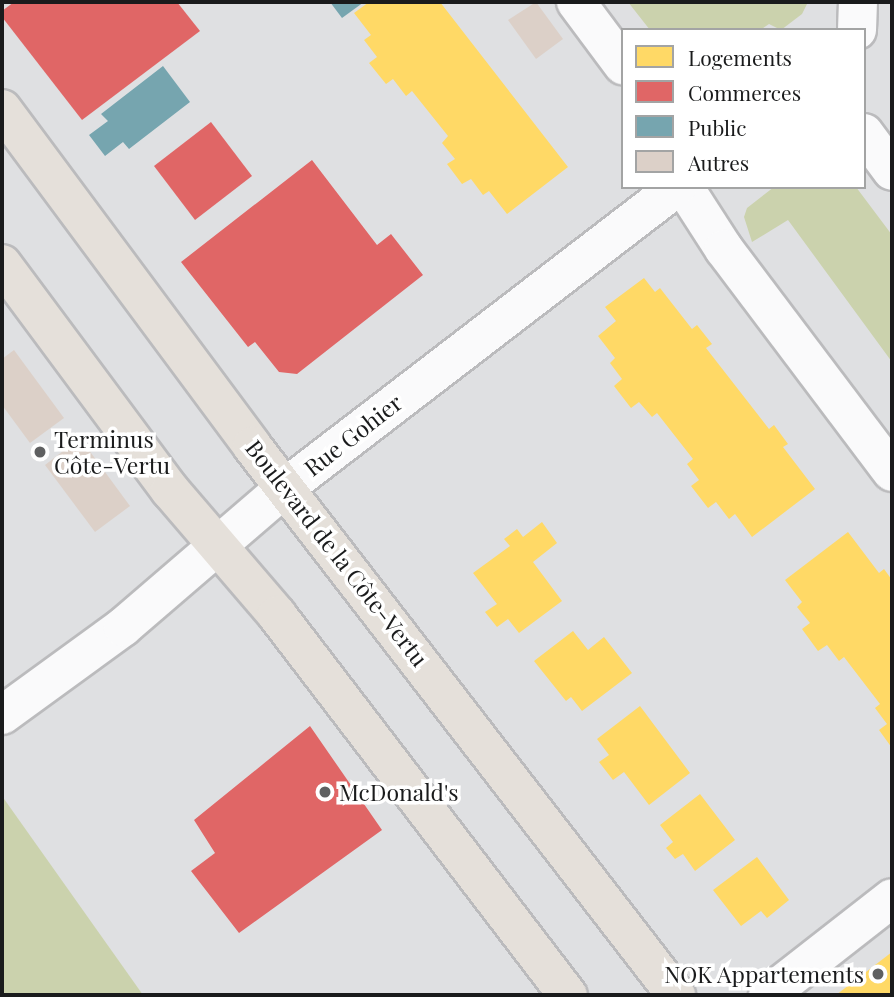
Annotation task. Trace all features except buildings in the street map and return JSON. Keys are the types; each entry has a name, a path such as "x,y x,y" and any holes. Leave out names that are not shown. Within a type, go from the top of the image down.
{"main road":[{"name":"Boulevard de la Côte-Vertu","path":"2,109 286,487 676,995"},
{"path":"2,264 170,489 277,615 568,995"}],"street":[{"path":"576,2 621,62"},
{"path":"857,28 858,2"},
{"path":"866,136 892,171"},
{"name":"Rue Gohier","path":"2,715 123,627 286,487 674,189"},
{"path":"685,189 724,249 892,472"},
{"path":"768,995 892,898"}],"green space":[{"path":"628,2 808,2 802,14 784,28 769,24 763,28 648,28"},
{"path":"771,189 858,189 892,235 892,362 788,220 752,242 744,217 747,208"},
{"path":"2,796 143,995 2,995"}],"place":[{"name":"Terminus Côte-Vertu","path":"40,452"},
{"name":"McDonald's","path":"325,792"},
{"name":"NOK Appartements","path":"878,974"}]}
